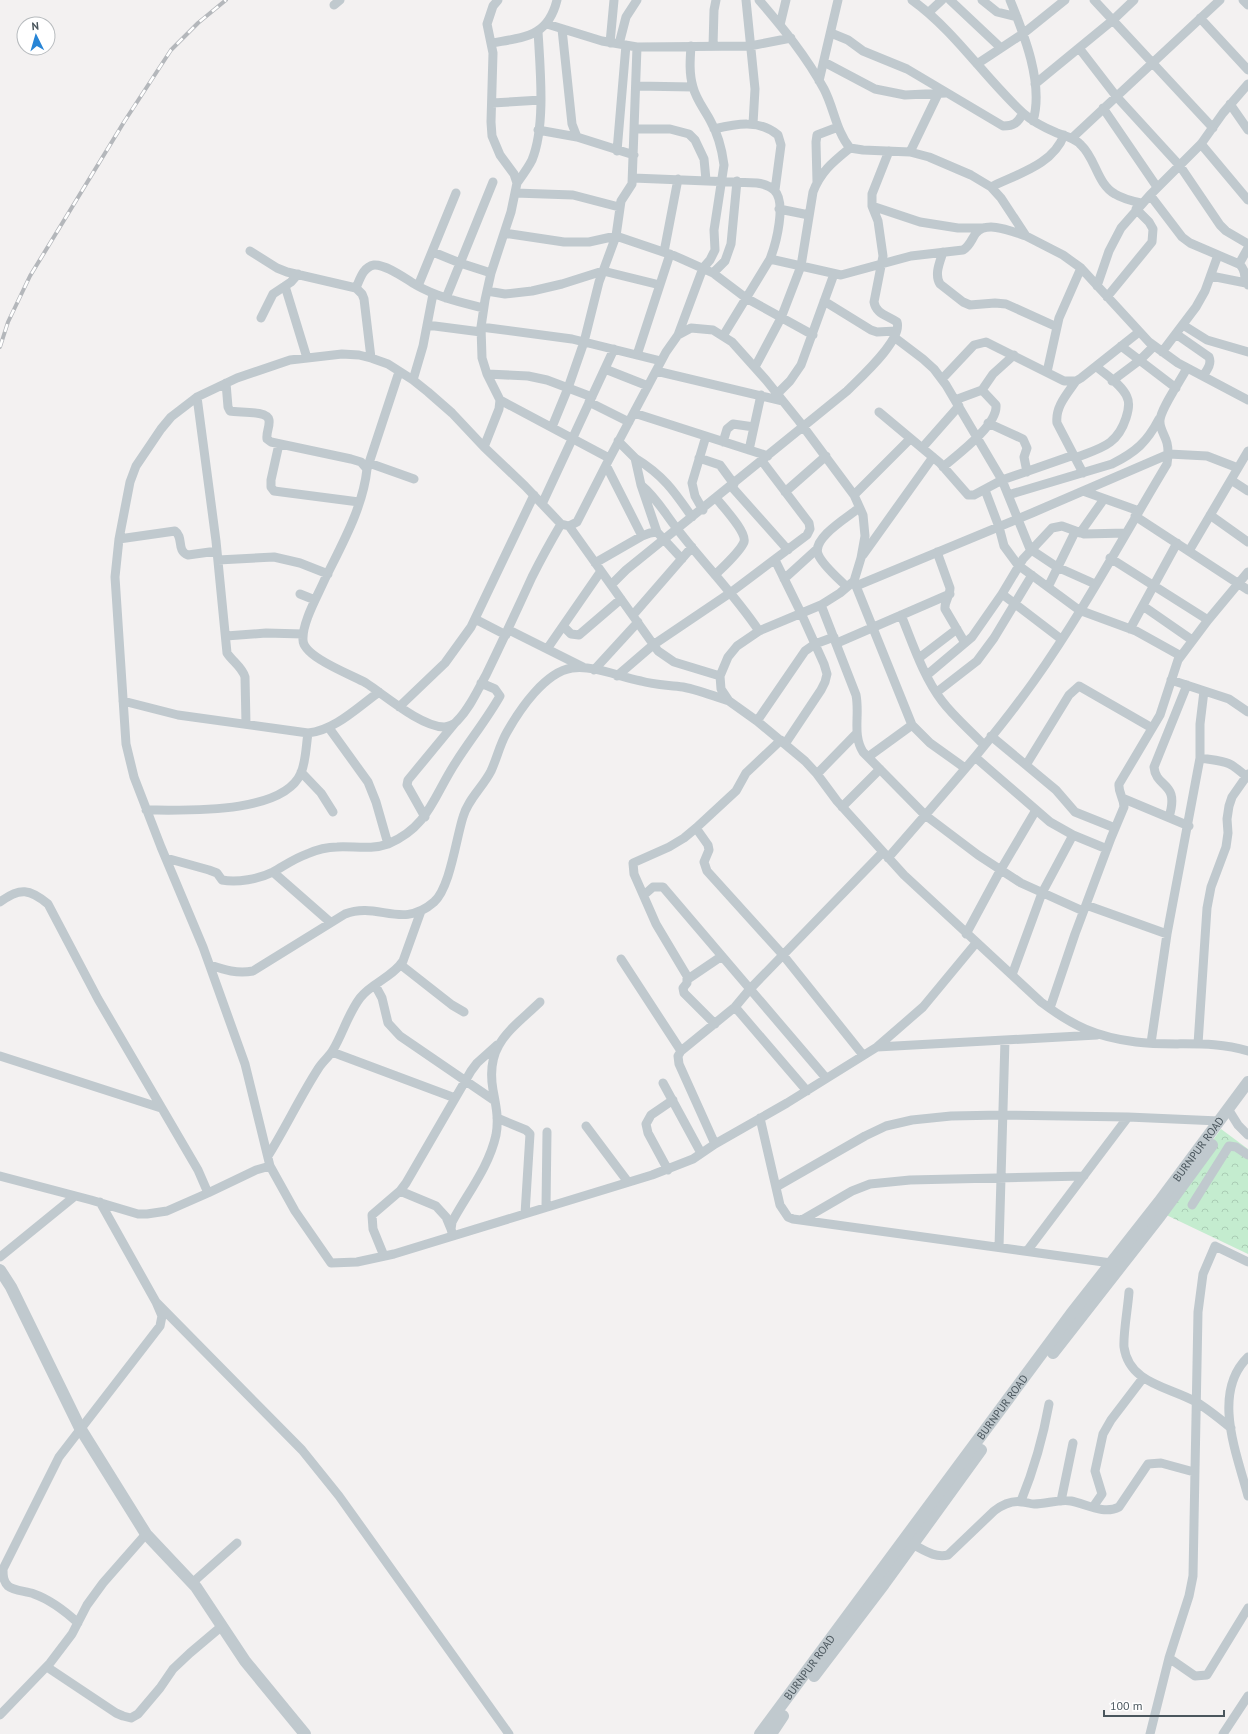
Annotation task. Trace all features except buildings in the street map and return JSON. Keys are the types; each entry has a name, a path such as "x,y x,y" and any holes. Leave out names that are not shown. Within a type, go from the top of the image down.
{"street":[{"path":"498,0 493,6 487,24 493,53 492,136 495,146 514,174 517,183"},
{"path":"492,43 518,39 538,31 547,24 554,11 557,0"},
{"path":"614,0 618,44 617,150"},
{"path":"618,44 626,17 637,0"},
{"path":"713,46 714,10 716,0"},
{"path":"746,0 754,89 753,124"},
{"path":"759,0 791,38 819,81 825,91 843,139 850,148 910,152 929,157 949,165 990,186 1001,198 1026,236"},
{"path":"767,10 769,0"},
{"path":"780,25 786,0"},
{"path":"819,81 838,0"},
{"path":"912,0 941,24 1023,113 1033,121 1080,143 1087,151 1102,181 1108,189 1139,206 1153,229 1152,242 1107,297"},
{"path":"928,13 942,0"},
{"path":"950,0 1001,48"},
{"path":"982,0 997,12 1017,17"},
{"path":"1010,0 1024,33 1035,84 1036,109 1033,121"},
{"path":"977,64 1024,33 1066,0"},
{"path":"1094,0 1213,128"},
{"path":"1035,84 1113,20 1134,0"},
{"path":"990,186 1032,168 1046,159 1061,143 1103,108 1220,0"},
{"path":"1243,0 1248,5"},
{"path":"1200,18 1248,70"},
{"path":"547,24 618,44 637,47 750,46 791,38"},
{"path":"562,29 572,124 577,137"},
{"path":"484,447 499,409 500,400 487,374 482,358 481,330 483,308 491,273 504,234 517,183 531,161 538,130 541,100 538,31"},
{"path":"830,33 848,40 864,51 896,63 942,93 1003,126 1011,126 1016,124 1023,113"},
{"path":"425,817 407,785 408,780 470,705 508,632 532,576 565,525 577,522 628,422 661,362 678,335 703,268 710,260 715,250 714,230 724,165 723,155 714,129 697,98 693,87 690,70 691,46"},
{"path":"552,427 568,388 584,342 602,271 616,236 619,207 624,194 632,184 637,47"},
{"path":"1079,48 1116,96 1180,166 1220,225 1226,231 1248,244"},
{"path":"824,62 875,90 905,95 942,93"},
{"path":"1097,286 1115,239 1139,206 1201,144 1230,104 1248,84"},
{"path":"636,86 693,87"},
{"path":"910,152 942,93"},
{"path":"492,103 541,100"},
{"path":"1230,104 1248,130"},
{"path":"1103,108 1157,187"},
{"path":"714,129 734,124 753,124 774,132 781,140 775,190 778,197 779,209 778,236 770,259 723,336"},
{"path":"817,182 817,135 838,127"},
{"path":"634,129 670,129 681,130 689,134 695,140 704,159 706,180"},
{"path":"538,130 577,137 634,155"},
{"path":"1201,144 1248,200"},
{"path":"754,367 781,318 801,266 813,192 817,182 823,172 850,148"},
{"path":"611,585 626,570 804,427 862,376 874,364 895,334 898,325 896,322 880,313 875,308 874,302 882,264 883,248 878,221 872,206 872,194 889,150"},
{"path":"633,178 757,182 775,190"},
{"path":"637,355 660,285 667,253 678,179"},
{"path":"713,273 725,261 731,244 737,181"},
{"path":"446,298 493,182"},
{"path":"418,286 456,193"},
{"path":"515,193 573,195 619,207"},
{"path":"1150,194 1182,237 1190,243 1239,264 1245,272 1247,284 1211,276"},
{"path":"872,206 926,223 958,228 995,228 1026,236 1063,255 1081,268 1139,332 1154,346 1187,368 1248,400"},
{"path":"779,209 809,215"},
{"path":"878,221 884,210"},
{"path":"770,259 834,274 847,274 911,256 963,250 968,247 975,235 983,228"},
{"path":"504,234 564,242 589,242 616,236 686,260 713,273 746,298 813,335"},
{"path":"1239,264 1248,248"},
{"path":"250,251 277,268 356,288 362,294 364,299 371,358"},
{"path":"432,252 491,273"},
{"path":"943,252 937,280 963,302 970,305 995,303 1006,304 1057,327"},
{"path":"1162,352 1183,325 1205,292 1218,255"},
{"path":"356,288 364,272 369,267 376,265 390,270 433,294 483,308"},
{"path":"1047,372 1057,327 1070,291 1081,268"},
{"path":"487,291 505,294 532,291 562,284 602,271 660,285"},
{"path":"262,318 270,299 279,289 285,286 298,274"},
{"path":"780,397 799,369 813,335 834,274"},
{"path":"285,286 307,358"},
{"path":"413,380 433,294"},
{"path":"824,301 872,330 895,334 923,359 942,379 1002,480 1030,549 1057,567 1095,584"},
{"path":"427,325 547,335 614,349 661,362"},
{"path":"1183,325 1206,340 1248,352"},
{"path":"678,335 691,328 713,330 732,342 804,427 854,495 863,515 865,536 861,558 852,584"},
{"path":"942,379 974,345 980,342 986,342 1064,381 1076,381 1082,378 1139,332"},
{"path":"1176,334 1209,357 1211,361 1210,365 1203,376"},
{"path":"1121,346 1176,388"},
{"path":"1112,381 1140,360 1154,346"},
{"path":"542,504 614,349"},
{"path":"720,676 674,662 658,651 636,618 565,525 484,447 452,413 413,380 388,364 371,358 342,354 290,360 237,378 197,397 171,418 151,443 136,466 130,482 119,539 115,577 126,744 134,777 146,810 210,965 245,1064 270,1166 295,1211 331,1263 358,1262 384,1256 452,1232 525,1214 668,1170 693,1159 715,1144 877,1047 923,1007 976,943"},
{"path":"922,448 957,403 982,390 993,374 1014,355"},
{"path":"879,412 933,457 968,495 974,495 1002,480 1110,443 1118,437 1123,429 1128,412 1128,398 1124,392 1097,366"},
{"path":"1008,495 1112,464 1126,458 1144,444 1160,419 1163,410 1187,368"},
{"path":"605,369 648,386"},
{"path":"656,371 761,395 780,397"},
{"path":"399,372 368,466 359,502 328,574 315,600 303,634 303,643 311,654 379,692 399,707 432,725 445,727 456,722"},
{"path":"487,374 528,376 547,380 568,388 628,422"},
{"path":"1076,381 1061,404 1056,416 1057,423 1083,473"},
{"path":"226,383 228,407 230,411 265,414 268,417 270,423 266,435 267,439 279,444 351,459 368,466 414,479"},
{"path":"943,467 978,438 996,413 996,405 982,390"},
{"path":"749,450 761,395"},
{"path":"197,397 218,555 228,653 243,671 245,677 246,724"},
{"path":"500,400 573,438 608,461 642,536"},
{"path":"617,676 653,645 730,593 775,560 807,535 810,529 809,523 786,492 765,459 749,450 634,413"},
{"path":"715,1144 679,1064 678,1056 681,1051 735,1007 783,955 925,815 975,757 1034,681 1080,610 1167,464 1169,454 1167,443 1160,427 1160,419"},
{"path":"988,423 1023,438 1027,448 1024,457 1026,472"},
{"path":"723,442 727,430 733,424 754,427"},
{"path":"702,510 695,496 692,483 706,436"},
{"path":"854,495 910,439"},
{"path":"618,441 636,458 665,480 692,517"},
{"path":"279,444 271,480 271,487 274,491 359,502"},
{"path":"1189,551 1248,451"},
{"path":"729,701 721,689 720,676 728,657 738,646 759,631 821,604 852,584 1018,519 1169,454 1198,454 1238,468"},
{"path":"786,492 826,456"},
{"path":"861,558 933,457"},
{"path":"636,458 641,485 657,532 682,559"},
{"path":"699,458 720,465 733,485 788,550"},
{"path":"1231,480 1248,491"},
{"path":"641,485 656,499 677,530 746,612 759,631"},
{"path":"985,490 999,526 1004,546 1018,565 1080,610 1130,628 1181,656"},
{"path":"1083,491 1137,514 1177,543 1248,590"},
{"path":"399,707 445,663 475,619 534,495"},
{"path":"715,575 741,547 744,541 744,535 716,498"},
{"path":"1048,587 1057,567 1078,532 1104,499"},
{"path":"784,579 816,549 822,537 860,508"},
{"path":"1210,515 1248,542"},
{"path":"927,675 965,643 981,626 1002,594 1018,565 1030,549 1052,528 1062,526 1078,532 1126,533"},
{"path":"119,539 175,531 180,536 181,549 184,554 274,557 300,563 328,574"},
{"path":"595,563 642,536 657,532"},
{"path":"1130,628 1177,543"},
{"path":"589,669 636,618 692,548"},
{"path":"816,549 822,562 852,584 874,627 912,725 930,743 965,768"},
{"path":"937,552 949,582 950,594 945,604 946,609 965,643"},
{"path":"1110,558 1208,620"},
{"path":"688,979 661,934 634,874 633,863 684,838 736,791 746,774 783,742 815,700 825,682 826,674 815,644 775,560"},
{"path":"547,649 601,571"},
{"path":"1050,1008 1084,908 1124,807 1122,798 1119,794 1119,784 1164,706 1173,671 1181,656 1192,640 1240,584 1248,572"},
{"path":"937,692 977,661 994,638 1032,575"},
{"path":"300,594 315,600"},
{"path":"758,720 805,651 815,644 835,640 874,627 950,594"},
{"path":"1002,594 1061,639"},
{"path":"563,626 571,634 579,635 621,599"},
{"path":"821,604 856,696 858,707 858,743 868,757 925,815 1000,871 1042,893 1167,934"},
{"path":"1143,606 1192,640"},
{"path":"901,615 927,675 937,692 952,713 984,745"},
{"path":"475,619 547,649 589,669"},
{"path":"920,658 957,629"},
{"path":"226,636 266,633 303,634"},
{"path":"210,965 241,973 253,971 330,922 353,911 377,911 401,916 418,913 434,902 442,894 463,814 469,802 491,772 502,742 515,719 547,679 572,668 589,669 642,682 696,690 729,701 758,720 816,774 842,807 904,875 966,934 1050,1008 1066,1020 1098,1035"},
{"path":"1171,680 1229,699 1248,712"},
{"path":"166,858 217,873 222,880 252,879 273,872 298,858 320,850 335,847 377,847 388,844 402,837 425,817 433,806 452,769 500,696 495,689 482,683"},
{"path":"1169,817 1173,804 1172,794 1155,772 1154,768 1187,685"},
{"path":"1026,765 1069,695 1079,686 1152,728"},
{"path":"1150,1042 1167,934 1189,826 1200,758 1200,724 1204,691"},
{"path":"123,701 178,716 308,733 318,733 329,728 379,692"},
{"path":"868,757 912,725"},
{"path":"329,728 368,782 376,802 388,844"},
{"path":"146,810 231,808 267,799 287,789 297,779 301,772 308,733"},
{"path":"816,774 857,733"},
{"path":"991,736 1056,790 1074,812 1115,828"},
{"path":"975,757 1050,822 1073,835 1107,850"},
{"path":"1198,1044 1207,908 1211,887 1226,846 1229,806 1232,797 1247,776 1230,763 1200,758"},
{"path":"842,807 880,769"},
{"path":"301,772 321,793 333,812"},
{"path":"1122,798 1189,826"},
{"path":"966,934 1000,871 1036,810"},
{"path":"696,828 708,845 704,862 707,870 783,955 863,1055"},
{"path":"1012,975 1042,893 1073,835"},
{"path":"273,872 330,922"},
{"path":"644,895 654,887 663,887 826,1078"},
{"path":"0,902 16,892 28,891 39,896 48,904 98,1000 198,1170 208,1193"},
{"path":"268,1156 319,1066 332,1052 360,997 391,975 400,965 421,911"},
{"path":"714,1024 684,993 683,988 688,979 722,956"},
{"path":"621,959 681,1051"},
{"path":"400,965 452,1005 464,1012"},
{"path":"375,985 382,998 388,1023 400,1036 495,1101"},
{"path":"384,1256 373,1229 372,1215 400,1191 430,1143 465,1080 477,1063 540,1002"},
{"path":"735,1007 807,1090"},
{"path":"877,1047 1098,1035 1137,1042 1234,1046 1248,1051"},
{"path":"998,1247 1002,1177 1002,1115 1005,1040"},
{"path":"452,1232 455,1216 488,1160 496,1136 498,1118 493,1089 492,1065 497,1045"},
{"path":"332,1052 455,1098"},
{"path":"0,1056 161,1108"},
{"name":"BURNPUR ROAD","path":"760,1734 1066,1320 1159,1202 1219,1121 1230,1113 1248,1082"},
{"path":"663,1083 702,1153"},
{"path":"771,1734 1060,1343 1160,1216 1230,1113 1248,1096"},
{"path":"668,1170 648,1133 646,1124 651,1115 672,1100"},
{"path":"1230,1113 1248,1135"},
{"path":"776,1187 865,1136 886,1126 912,1120 951,1116 1002,1115 1128,1117 1219,1121"},
{"path":"1027,1251 1128,1117"},
{"path":"498,1118 526,1130 530,1134 525,1214"},
{"path":"760,1118 782,1210 788,1217 1111,1263"},
{"path":"586,1126 628,1182"},
{"path":"546,1207 547,1132"},
{"path":"1192,1205 1229,1146 1236,1147 1248,1155"},
{"path":"0,1176 100,1202 138,1214 147,1214 159,1213 176,1208 256,1170 270,1166"},
{"path":"802,1220 852,1191 870,1184 910,1180 1084,1176"},
{"path":"400,1191 436,1206 446,1217 452,1232"},
{"path":"0,1257 76,1196"},
{"path":"78,1623 59,1606 35,1594 10,1587 5,1582 3,1569 59,1457 80,1428 150,1341 160,1326 162,1316 156,1302 100,1202"},
{"path":"1150,1734 1169,1658 1182,1622 1193,1576 1194,1472 1199,1299 1203,1274 1215,1246 1248,1262"},
{"path":"0,1270 14,1294 80,1428 146,1534 192,1583 245,1661 305,1734"},
{"path":"1129,1292 1124,1346 1127,1359 1134,1370 1143,1378 1155,1385 1196,1402 1231,1428"},
{"path":"156,1302 302,1450 339,1496 509,1734"},
{"path":"1248,1357 1245,1367 1237,1372 1230,1388 1228,1401 1231,1428 1248,1496"},
{"path":"1092,1507 1102,1494 1095,1471 1103,1434 1111,1420 1143,1378"},
{"path":"1021,1502 1034,1470 1049,1404"},
{"path":"1061,1501 1073,1443"},
{"path":"912,1544 934,1555 948,1555 994,1511 1012,1502 1033,1504 1070,1501 1107,1510 1119,1507 1148,1464 1161,1463 1194,1472"},
{"path":"0,1715 47,1667 72,1634 87,1605 103,1583 146,1534"},
{"path":"192,1583 237,1543"},
{"path":"1169,1658 1195,1676 1207,1675 1248,1608"},
{"path":"47,1667 116,1712 131,1718 138,1714 160,1688 173,1669 222,1626"},
{"path":"1223,1734 1248,1696"}],"green space":[{"path":"1221,1129 1248,1149 1248,1254 1160,1212"}],"railway":[{"path":"0,347 8,322 30,276 124,122 171,50 198,23 226,0"}]}
